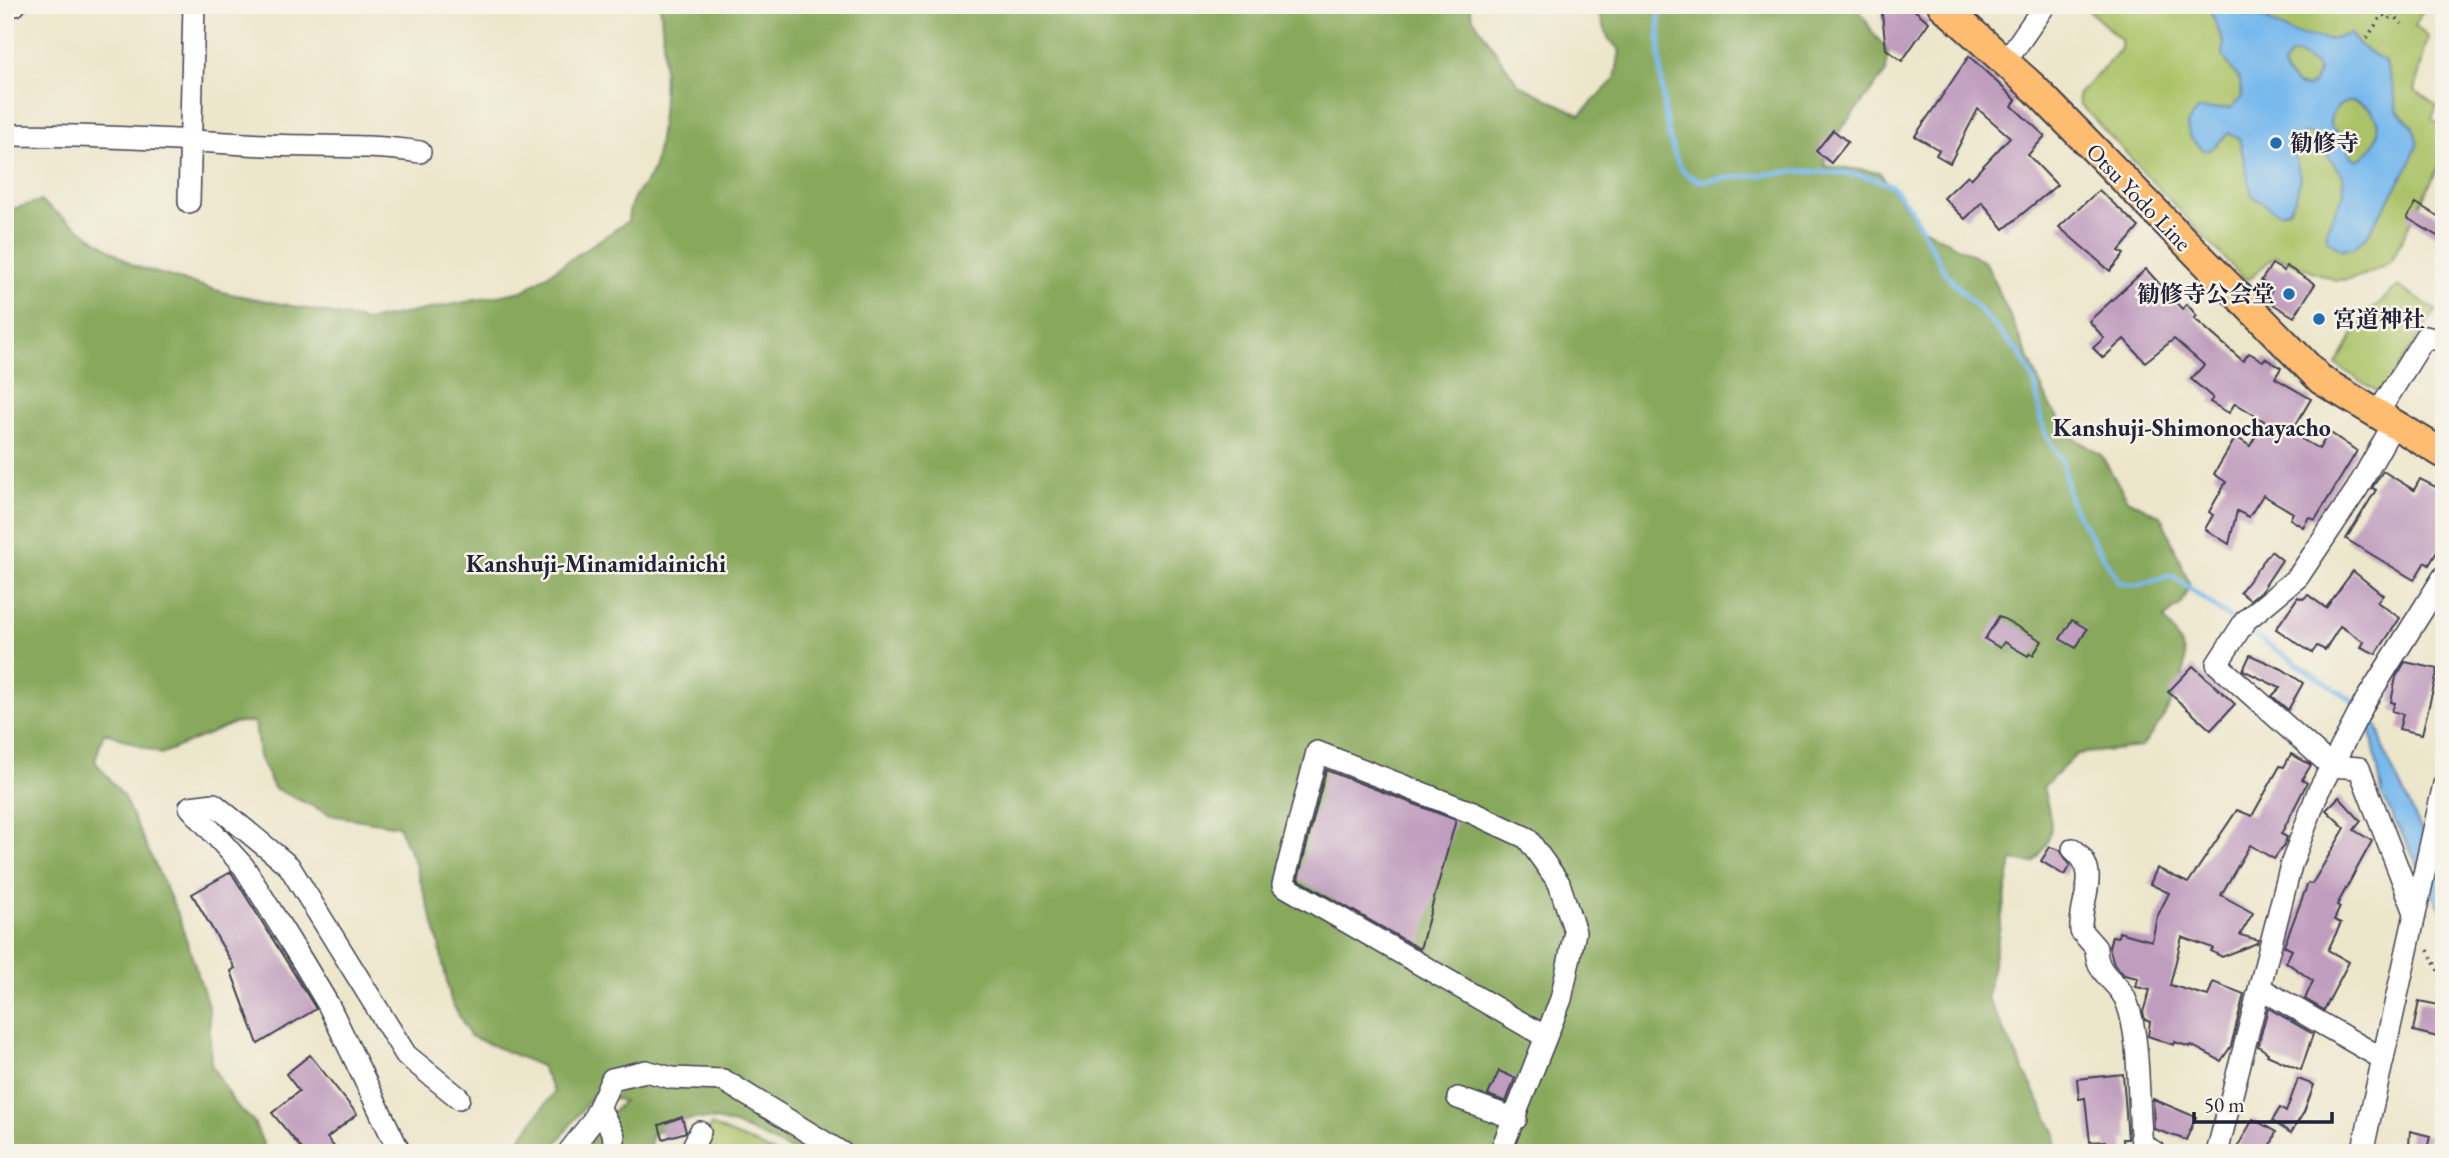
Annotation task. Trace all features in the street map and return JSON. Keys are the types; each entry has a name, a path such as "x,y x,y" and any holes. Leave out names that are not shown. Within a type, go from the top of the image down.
{"main road":[{"name":"Otsu Yodo Line","path":"1942,5 2006,61 2321,380 2385,421 2444,454"}],"street":[{"path":"5,7 15,5"},
{"path":"189,202 194,5"},
{"path":"2006,61 2045,5"},
{"path":"5,135 191,138 246,144 383,146 420,152"},
{"path":"2415,905 2359,768 2331,766 2217,664 2245,621 2298,578 2357,489 2385,421 2425,337 2444,341"},
{"path":"2217,1153 2291,865 2318,792 2362,707 2444,576"},
{"path":"1500,1153 1516,1119 1561,999 1575,932 1559,883 1527,838 1473,813 1317,752 1283,884 1546,1037"},
{"path":"2362,1153 2444,784"},
{"path":"400,1153 329,1006 244,867 190,807 214,804 289,866 406,1055 459,1098"},
{"path":"2073,849 2088,864 2090,877 2081,931 2096,948 2096,962 2126,998 2133,1018 2142,1144 2156,1153"},
{"path":"2260,988 2383,1059"},
{"path":"568,1153 599,1107 612,1079 646,1071 672,1079 723,1080 842,1153"},
{"path":"1458,1098 1516,1119"},
{"path":"599,1107 614,1136 613,1153"},
{"path":"690,1153 700,1132"}],"path":[{"path":"2365,5 2389,19 2397,5"},
{"path":"2392,13 2402,23"},
{"path":"2367,38 2382,15"}],"green space":[{"path":"660,5 1469,5 1473,18 1518,84 1580,115 1615,79 1620,50 1609,40 1596,5 1856,5 1873,33 1888,49 1886,72 1824,151 1825,166 1879,172 1920,226 1986,263 2050,406 2071,436 2101,455 2127,499 2161,516 2190,585 2180,605 2164,618 2183,650 2185,661 2179,688 2156,728 2141,747 2077,754 2043,787 2051,827 2047,844 2033,863 2012,860 1987,997 2056,1134 2055,1153 796,1153 743,1128 706,1119 669,1125 651,1136 650,1153 584,1153 593,1134 623,1101 594,1094 549,1153 510,1153 554,1092 541,1066 470,1036 451,1001 436,931 414,861 398,826 331,815 274,788 259,757 255,722 235,723 161,754 104,732 95,761 123,796 177,912 209,1008 211,1064 234,1103 254,1122 267,1153 5,1153 5,211 40,201 134,266 226,293 367,321 523,291 628,221 632,201 652,171 661,125 664,85"},
{"name":"勧修寺","path":"2083,5 2425,5 2415,26 2428,37 2415,90 2437,106 2432,119 2444,128 2444,156 2392,260 2365,274 2335,280 2275,256 2249,279 2243,278 2079,103 2078,95 2121,49 2121,40"},
{"path":"2398,286 2436,310 2381,394 2336,365 2364,317"},
{"path":"711,1125 776,1153 699,1153"}],"water":[{"path":"2208,5 2240,5 2291,33 2328,40 2350,34 2360,46 2384,61 2393,86 2397,110 2413,127 2418,143 2409,166 2367,236 2354,248 2341,249 2327,240 2327,228 2344,193 2343,176 2311,133 2302,134 2293,143 2300,178 2296,197 2289,210 2279,213 2252,196 2239,138 2229,133 2210,150 2203,150 2189,136 2187,124 2197,110 2231,108 2242,97 2240,81 2223,56 2224,44","holes":["2296,54 2314,64 2319,71 2313,84 2307,87 2297,85 2286,74 2283,66 2290,55","2353,101 2372,111 2378,128 2373,146 2358,160 2352,157 2344,138 2330,125 2336,108"]},
{"path":"2351,698 2374,716 2387,758 2444,877 2444,916 2383,797 2369,721 2352,704"}],"building":[{"path":"1881,5 1908,5 1929,22 1902,61 1886,49"},
{"path":"1969,56 2016,100 2012,106 2045,136 2028,155 2057,185 2004,229 1982,202 1965,219 1944,198 1968,175 1971,179 2010,137 1978,109 1950,163 1936,155 1939,150 1915,136"},
{"path":"1833,130 1848,142 1831,163 1816,151"},
{"path":"2099,190 2139,227 2119,251 2124,254 2110,271 2059,227"},
{"path":"2416,203 2444,220 2444,240 2407,218"},
{"name":"勧修寺公会堂","path":"2272,264 2284,271 2286,266 2315,284 2294,317 2266,300 2273,288 2261,281"},
{"path":"2146,269 2182,309 2187,304 2197,316 2194,318 2243,361 2249,353 2263,361 2265,358 2281,368 2275,378 2311,399 2291,433 2319,449 2329,432 2357,451 2315,520 2309,517 2303,527 2290,519 2293,513 2263,495 2249,517 2237,511 2229,544 2205,529 2213,515 2209,512 2226,482 2214,474 2236,437 2250,446 2264,421 2235,403 2229,413 2210,402 2213,398 2191,379 2204,365 2174,339 2145,362 2124,339 2103,358 2093,348 2104,338 2089,321"},
{"path":"2383,471 2414,490 2420,479 2444,491 2444,540 2429,565 2425,562 2414,580 2346,539 2376,490 2372,488"},
{"path":"2271,551 2282,560 2262,590 2250,600 2240,592"},
{"path":"2353,571 2383,595 2377,602 2400,618 2376,654 2361,647 2364,642 2340,626 2325,650 2317,646 2312,653 2276,629 2298,597 2303,599 2308,595 2326,608"},
{"path":"1999,616 2042,641 2033,655 2030,653 2028,656 2004,642 2000,648 1985,639"},
{"path":"2072,620 2087,629 2076,648 2060,639"},
{"path":"2250,655 2282,669 2303,683 2288,710 2272,696 2280,688 2243,670"},
{"path":"2405,662 2438,669 2422,734 2399,729 2403,714 2392,711 2396,677"},
{"path":"2193,666 2235,704 2211,730 2168,692"},
{"path":"2291,754 2311,765 2302,780 2307,783 2281,834 2287,837 2284,845 2274,859 2250,845 2221,895 2253,913 2240,935 2258,940 2257,943 2222,957 2211,951 2213,948 2182,937 2170,985 2208,996 2213,982 2244,994 2231,1046 2221,1061 2191,1045 2190,1047 2175,1042 2174,1045 2148,1036 2150,1022 2145,1020 2143,1012 2150,990 2136,987 2138,978 2124,975 2114,964 2109,947 2112,936 2118,937 2119,932 2152,941 2157,917 2169,893 2150,884 2157,868 2188,883 2237,810 2252,816 2280,766 2284,767"},
{"path":"1326,770 1456,820 1420,949 1298,879"},
{"path":"2339,797 2361,821 2354,830 2372,841 2337,905 2340,907 2334,920 2341,923 2328,950 2349,962 2324,1010 2305,999 2313,981 2286,962 2292,950 2284,946 2308,883 2312,884 2345,828 2326,810"},
{"path":"2050,847 2060,850 2070,865 2064,875 2041,861"},
{"path":"231,872 316,1009 258,1044 231,971 235,968 192,894"},
{"path":"2419,1001 2439,1005 2437,1013 2443,1014 2438,1037 2413,1031"},
{"path":"2268,1008 2313,1034 2301,1070 2267,1055 2268,1053 2258,1046"},
{"path":"310,1055 357,1114 327,1138 339,1153 305,1153 272,1113 299,1091 286,1074"},
{"path":"1499,1071 1515,1078 1506,1102 1488,1095"},
{"path":"2123,1074 2128,1139 2123,1139 2124,1153 2107,1153 2105,1141 2090,1142 2085,1098 2079,1099 2077,1079"},
{"path":"2298,1079 2314,1085 2304,1112 2291,1133 2272,1121 2280,1108 2286,1112"},
{"path":"2153,1099 2196,1117 2186,1140 2154,1129"},
{"path":"682,1117 686,1132 663,1139 659,1125"},
{"path":"2253,1119 2276,1132 2268,1153 2234,1153"},
{"path":"2410,1131 2430,1136 2427,1150 2409,1146"}],"waterway":[{"path":"1659,5 1666,118 1670,141 1685,173 1700,181 1799,171 1844,173 1877,179 1892,186 1910,208 1946,274 2020,354 2035,383 2041,420 2047,437 2062,461 2071,504 2119,582 2133,585 2172,575 2236,623"},
{"path":"2245,629 2356,703"}],"place":[{"name":"勧修寺","path":"2276,143"},
{"name":"勧修寺公会堂","path":"2289,294"},
{"name":"宮道神社","path":"2319,319"}],"district":[{"name":"Kanshuji-Shimonochayacho","path":"2192,428"},
{"name":"Kanshuji-Minamidainichi","path":"596,564"}]}
